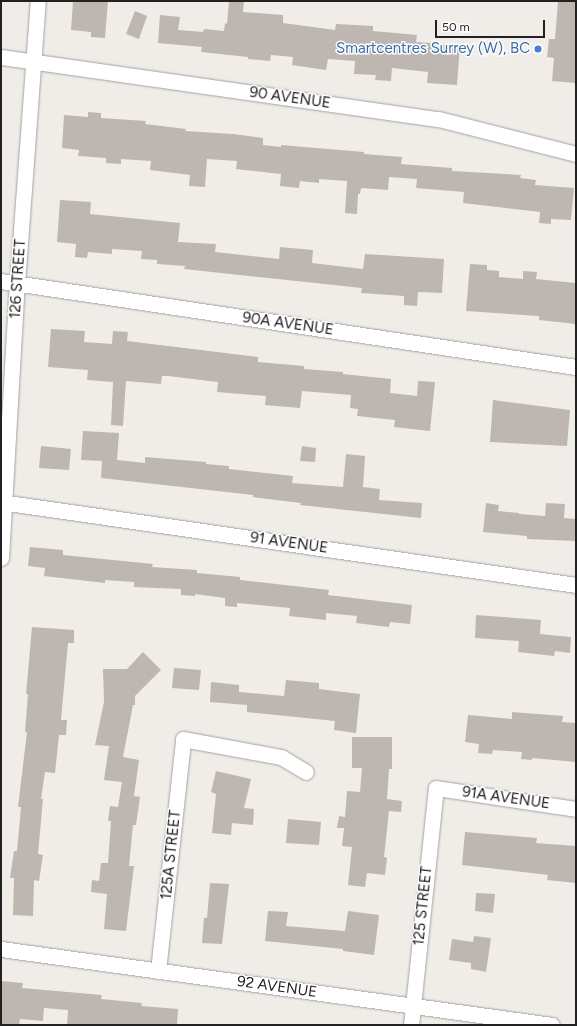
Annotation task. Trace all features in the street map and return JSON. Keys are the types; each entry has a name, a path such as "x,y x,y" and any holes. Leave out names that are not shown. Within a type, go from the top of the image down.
{"street":[{"name":"126 STREET","path":"1,558 3,502 17,284 38,1"},
{"name":"90 AVENUE","path":"1,57 439,119 576,154"},
{"name":"90A AVENUE","path":"1,281 576,367"},
{"name":"91 AVENUE","path":"3,502 576,585"},
{"name":"125A STREET","path":"158,971 183,739 281,757 306,772"},
{"name":"91A AVENUE","path":"436,788 576,809"},
{"name":"125 STREET","path":"410,1025 436,788"},
{"name":"92 AVENUE","path":"1,949 552,1025"}],"building":[{"path":"73,1 108,1 105,38 91,37 91,32 71,30"},
{"path":"229,1 244,1 243,12 283,15 283,23 335,30 336,24 373,26 373,31 417,35 416,42 460,45 457,85 427,83 428,72 392,68 391,81 375,80 376,75 354,74 355,61 328,59 326,70 292,65 293,57 271,55 270,61 248,59 248,57 201,52 202,47 158,43 160,15 180,17 178,30 203,32 204,29 224,31 225,23 227,24"},
{"path":"558,1 576,1 576,83 552,81 554,58 547,57 549,39 555,39"},
{"path":"135,11 147,16 139,39 126,34"},
{"path":"88,112 101,113 101,118 146,121 145,124 186,129 185,131 233,134 263,138 263,145 281,147 281,145 364,152 364,154 402,157 401,164 452,168 452,171 521,175 520,178 536,180 535,185 574,188 571,220 551,219 551,224 539,223 540,212 463,203 464,192 416,188 417,179 389,177 388,190 361,188 360,194 358,194 357,214 345,213 347,181 319,179 319,183 300,181 299,188 280,186 281,174 236,169 237,161 207,159 205,187 189,186 190,175 150,170 151,161 121,159 121,164 106,163 106,158 78,156 79,150 62,148 64,115 88,117"},
{"path":"60,200 91,202 90,214 180,223 178,242 216,244 215,252 279,259 280,247 313,250 312,263 363,269 365,254 444,259 442,293 418,292 417,306 404,305 404,296 361,293 362,288 184,269 185,266 157,264 157,260 141,259 142,251 112,249 112,254 88,252 87,258 75,257 76,244 57,242"},
{"path":"470,264 487,265 487,270 499,271 499,277 523,279 523,271 537,272 536,279 576,283 576,324 539,320 539,316 466,311"},
{"path":"51,329 85,331 84,342 112,344 113,331 128,332 127,341 258,357 258,362 304,366 304,369 343,372 343,374 391,379 390,393 417,396 418,381 435,382 430,431 394,427 395,420 357,416 358,409 350,408 351,395 302,391 300,408 265,405 266,396 217,392 218,382 168,376 162,376 161,384 126,381 123,426 111,425 113,382 87,380 88,370 48,367"},
{"path":"493,400 570,410 567,446 490,442"},
{"path":"83,431 119,433 117,460 145,463 145,457 206,462 206,464 229,466 229,469 293,476 292,483 343,487 346,454 365,456 363,487 380,489 379,500 422,503 421,518 300,505 301,503 253,497 253,495 101,478 102,461 81,460"},
{"path":"41,446 71,449 69,470 39,468"},
{"path":"302,446 316,448 315,462 300,461"},
{"path":"486,503 499,505 498,511 545,516 546,503 565,504 564,518 576,519 576,541 527,539 527,536 483,532"},
{"path":"30,547 63,550 63,555 153,564 152,567 197,570 197,573 240,577 240,580 329,590 328,595 412,605 410,624 390,622 389,627 356,623 357,616 326,613 326,620 289,616 290,608 237,603 237,607 225,606 225,598 195,594 195,596 181,595 181,589 134,587 134,582 105,580 105,583 44,576 45,568 28,566"},
{"path":"476,615 541,620 540,634 571,637 570,653 555,651 554,656 518,652 519,641 475,638"},
{"path":"32,627 74,630 74,643 68,643 61,720 67,720 66,735 59,735 55,773 45,772 41,799 43,799 38,854 43,855 39,881 34,880 33,916 13,915 14,878 10,878 14,851 17,851 21,807 18,807 27,732 25,732 28,694 26,694"},
{"path":"143,652 161,670 135,696 135,705 133,705 123,757 139,760 134,796 140,797 136,825 133,825 129,866 134,866 126,931 104,929 107,894 91,892 92,880 99,881 101,863 108,863 111,821 108,821 110,806 118,807 122,782 104,780 109,746 95,745 104,702 103,669 127,669"},
{"path":"174,668 201,670 199,690 172,688"},
{"path":"286,680 319,683 319,689 360,694 356,733 334,730 335,721 247,712 247,705 210,702 211,682 239,685 239,692 284,696"},
{"path":"512,712 563,716 562,722 576,723 576,762 532,758 532,760 521,759 522,752 493,750 492,754 478,753 479,744 465,742 468,715 512,719"},
{"path":"352,737 392,737 392,769 389,769 387,799 402,801 401,812 389,811 384,857 387,858 385,875 367,873 365,887 348,885 352,847 342,846 344,828 337,828 339,816 345,817 347,791 360,792 362,768 352,768"},
{"path":"216,771 251,779 244,808 254,809 253,825 232,823 231,835 212,833 216,794 211,792"},
{"path":"288,819 321,822 319,845 286,843"},
{"path":"465,832 537,838 536,843 576,846 576,883 547,880 548,875 462,865"},
{"path":"210,883 229,884 222,944 202,943 204,918 207,918"},
{"path":"476,893 495,894 493,913 475,911"},
{"path":"268,911 288,912 286,926 345,931 348,911 379,915 374,955 343,951 343,949 265,941"},
{"path":"474,936 491,938 486,972 471,969 471,963 449,960 452,939 473,942"},
{"path":"1,981 23,983 22,988 102,995 101,999 142,1003 141,1006 178,1009 177,1025 67,1025 68,1010 44,1008 43,1021 20,1019 19,1025 1,1025"}],"place":[{"name":"Smartcentres Surrey (W), BC","path":"538,49"}]}
